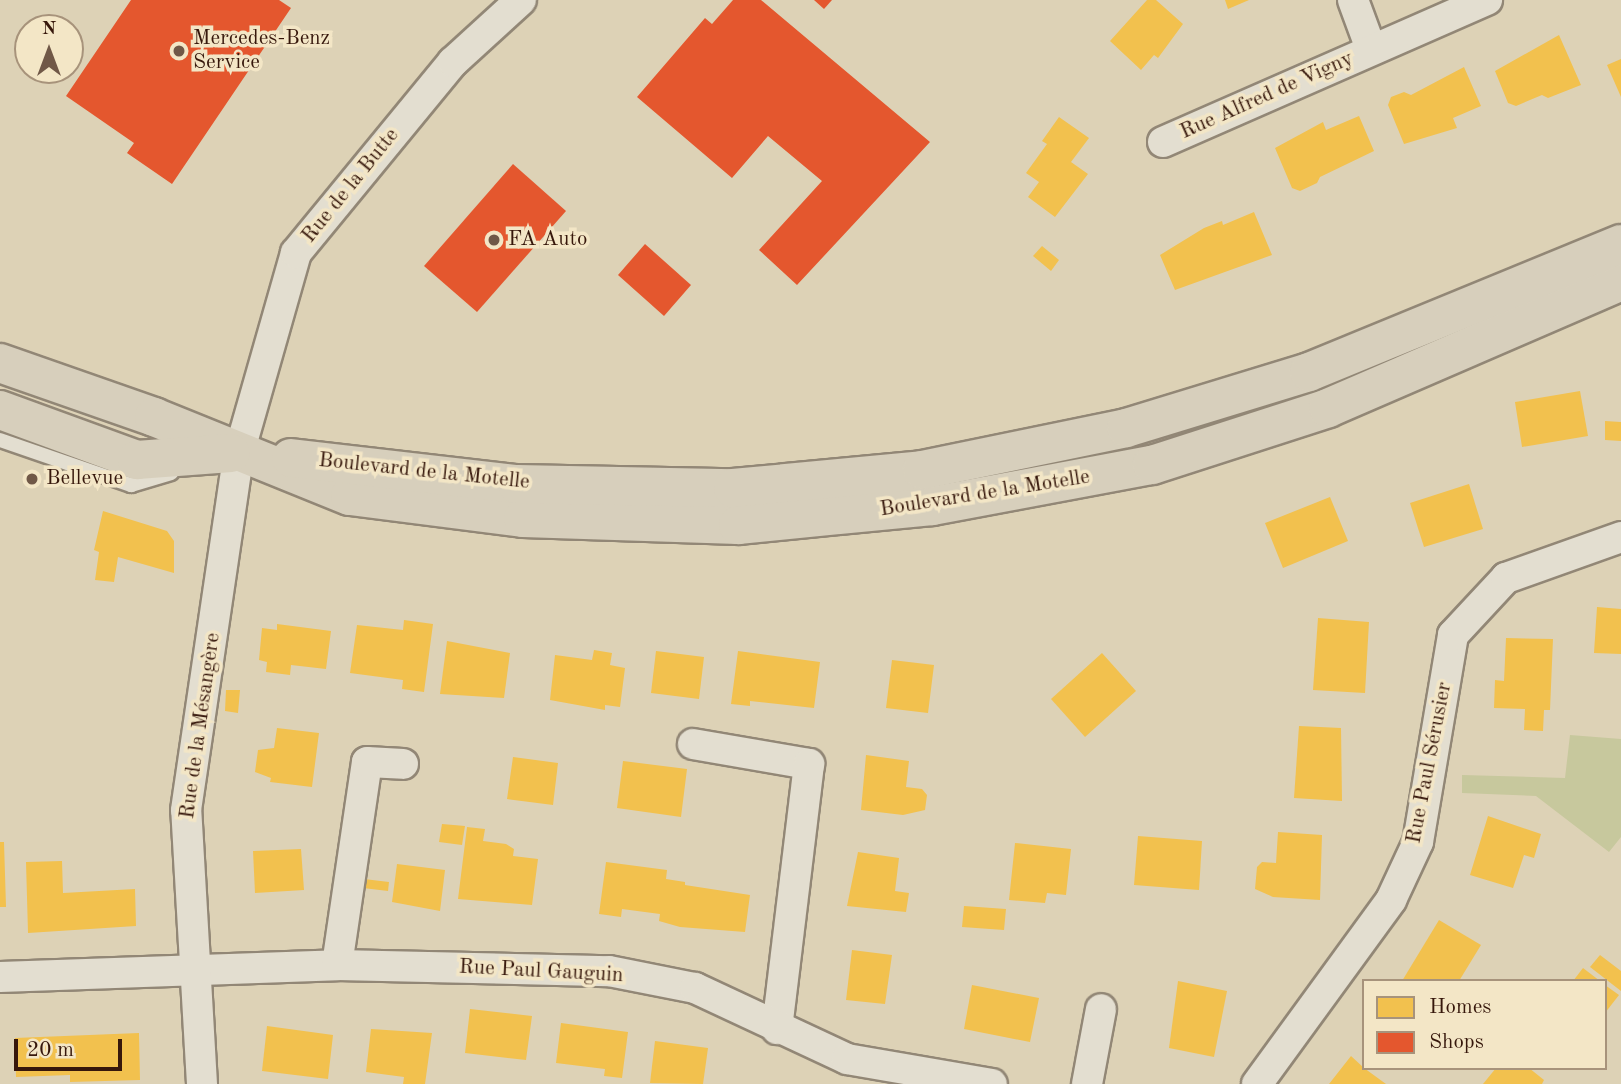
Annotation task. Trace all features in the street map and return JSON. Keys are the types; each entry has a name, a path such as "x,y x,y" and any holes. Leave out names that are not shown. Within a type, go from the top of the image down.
{"main road":[{"name":"Boulevard de la Motelle","path":"0,410 137,460 239,453 531,484 733,488 922,470 1126,428 1309,372 1621,244"},
{"name":"Boulevard de la Motelle","path":"0,363 154,417 350,496 523,518 737,525 932,506 1177,457 1328,408 1621,281"}],"street":[{"name":"Rue de la Butte","path":"239,453 296,253 453,62 521,0"},
{"name":"Rue Alfred de Vigny","path":"1353,0 1371,49"},
{"name":"Rue Alfred de Vigny","path":"1163,142 1487,0"},
{"name":"Rue de la Mésangère","path":"202,1084 186,810 239,453"},
{"name":"Rue Paul Sérusier","path":"1257,1084 1391,900 1418,842 1453,635 1506,578 1621,537"},
{"path":"693,744 809,764 777,1028"},
{"path":"337,965 367,762 403,764"},
{"name":"Rue Paul Gauguin","path":"0,977 197,967 337,965 609,971 695,988 847,1059 992,1084"},
{"path":"1087,1084 1101,1009"}],"lane":[{"path":"0,440 131,485 239,453"}],"green space":[{"path":"1570,735 1621,739 1621,837 1609,852 1536,796 1462,793 1462,775 1565,778"}],"building: Homes":[{"path":"1147,0 1156,0 1183,24 1158,58 1154,55 1141,70 1110,41"},
{"path":"1225,0 1249,0 1228,9"},
{"path":"1559,35 1581,85 1548,98 1542,95 1516,106 1508,103 1495,71"},
{"path":"1621,59 1621,97 1607,65"},
{"path":"1464,67 1481,106 1453,118 1457,128 1404,144 1388,105 1391,97 1404,92 1411,95"},
{"path":"1359,116 1374,151 1320,177 1317,183 1300,191 1292,188 1275,148 1323,122 1326,130"},
{"path":"1059,117 1089,138 1071,162 1088,174 1055,217 1028,197 1039,182 1026,173 1047,144 1042,141"},
{"path":"1254,212 1272,255 1175,290 1160,255 1204,228 1222,221 1223,225"},
{"path":"1042,246 1059,260 1051,271 1033,256"},
{"path":"1580,391 1588,436 1522,447 1515,402"},
{"path":"1605,421 1621,422 1621,441 1605,440"},
{"path":"1469,484 1483,529 1424,547 1410,503"},
{"path":"1330,497 1348,541 1283,568 1265,523"},
{"path":"103,511 167,531 174,541 174,573 118,557 114,582 95,580 99,552 94,550"},
{"path":"1597,607 1621,609 1621,654 1594,653"},
{"path":"1318,618 1369,622 1365,693 1313,690"},
{"path":"404,620 433,624 424,692 402,689 403,680 350,673 357,625 403,630"},
{"path":"277,624 331,631 326,669 291,665 290,675 266,672 267,662 259,660 262,628 277,630"},
{"path":"1506,638 1553,639 1550,710 1544,710 1543,731 1524,730 1525,709 1494,708 1495,680 1504,681"},
{"path":"447,641 510,653 504,698 440,694"},
{"path":"594,650 612,653 610,665 625,668 620,707 605,705 605,710 550,700 555,655 592,660"},
{"path":"656,651 704,657 699,699 651,693"},
{"path":"738,651 820,662 814,708 750,701 750,706 731,704"},
{"path":"1102,653 1136,691 1085,737 1051,699"},
{"path":"892,660 934,665 928,713 886,708"},
{"path":"226,690 240,690 238,713 225,711"},
{"path":"1299,726 1341,728 1342,801 1294,798"},
{"path":"277,728 319,733 312,787 270,782 271,778 255,772 258,750 274,748"},
{"path":"866,755 909,761 906,787 922,789 927,795 925,810 903,815 861,810"},
{"path":"513,757 558,763 553,805 507,799"},
{"path":"623,761 687,769 681,817 617,808"},
{"path":"1488,816 1541,834 1534,858 1524,855 1513,888 1470,875"},
{"path":"442,824 465,826 462,845 439,842"},
{"path":"467,827 485,829 483,841 506,844 514,849 513,856 538,859 532,905 458,899"},
{"path":"1278,832 1322,835 1320,900 1273,897 1255,889 1257,867 1262,862 1276,863"},
{"path":"1138,836 1202,841 1199,890 1134,885"},
{"path":"0,842 4,842 6,907 0,907"},
{"path":"1015,843 1071,849 1066,895 1047,893 1045,903 1009,900"},
{"path":"301,849 304,890 255,893 253,851"},
{"path":"858,852 899,858 895,891 909,893 906,912 847,906"},
{"path":"62,861 63,893 135,889 136,926 28,933 26,862"},
{"path":"606,862 667,870 666,879 685,882 685,885 750,895 745,932 680,927 659,921 660,914 622,909 621,917 599,914"},
{"path":"397,864 445,870 440,911 392,902"},
{"path":"364,879 389,882 388,891 363,888"},
{"path":"964,906 1006,909 1004,930 962,927"},
{"path":"1439,920 1481,945 1460,979 1403,979"},
{"path":"852,950 892,955 885,1004 846,1000"},
{"path":"1600,955 1621,971 1621,991 1607,979 1590,967"},
{"path":"1583,968 1597,979 1575,979"},
{"path":"1178,981 1227,991 1214,1057 1169,1048"},
{"path":"972,985 1039,998 1030,1042 964,1029"},
{"path":"1607,986 1619,995 1607,1010"},
{"path":"470,1009 532,1016 526,1060 465,1053"},
{"path":"561,1023 628,1032 622,1078 604,1076 605,1069 556,1063"},
{"path":"267,1026 333,1035 328,1079 262,1071"},
{"path":"371,1029 432,1033 425,1084 403,1084 404,1077 366,1072"},
{"path":"139,1033 140,1080 70,1082 70,1075 16,1077 15,1038"},
{"path":"655,1041 708,1048 703,1084 650,1083"},
{"path":"1351,1056 1362,1066 1362,1070 1367,1070 1386,1084 1329,1084"},
{"path":"1494,1070 1532,1070 1544,1080 1542,1084 1483,1084"}],"building: Shops":[{"name":"Mercedes-Benz Service","path":"131,0 279,0 291,8 172,184 127,153 134,143 66,96 74,84 84,84 84,69"},
{"path":"733,0 761,0 930,142 797,285 759,250 822,181 768,136 732,178 637,97 705,18 712,24"},
{"path":"814,0 832,0 824,9"},
{"name":"FA Auto","path":"513,164 566,211 477,312 424,266"},
{"path":"645,244 691,285 664,316 618,275"}],"place":[{"name":"Mercedes-Benz Service","path":"179,51"},
{"name":"FA Auto","path":"494,240"},
{"name":"Bellevue","path":"32,479"}]}
